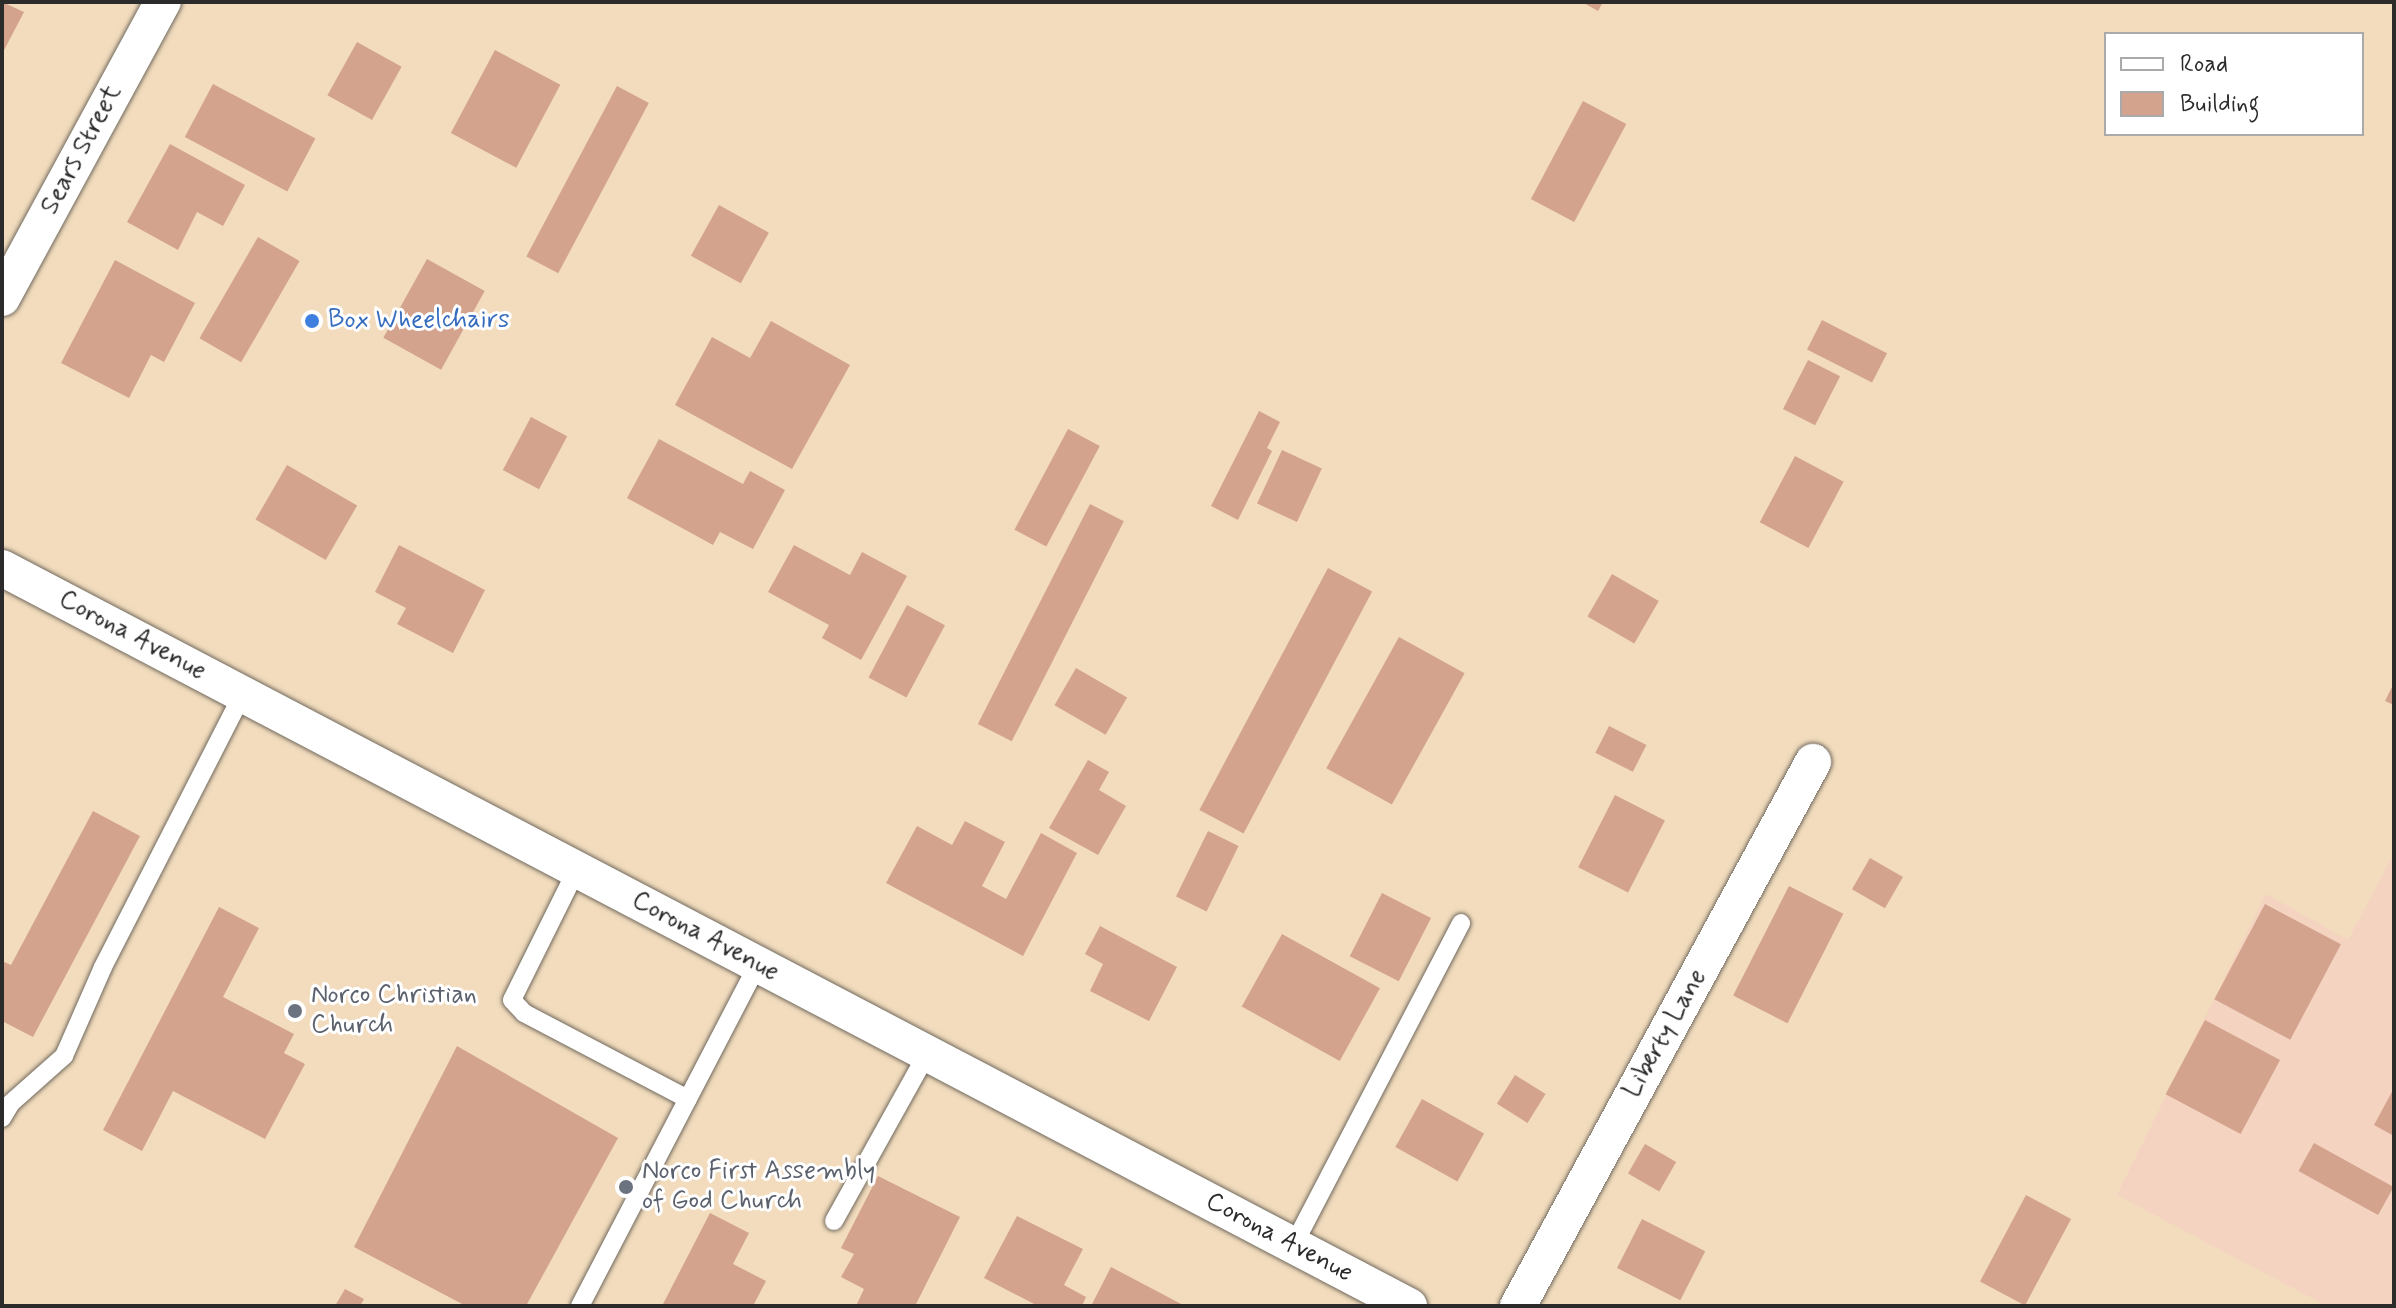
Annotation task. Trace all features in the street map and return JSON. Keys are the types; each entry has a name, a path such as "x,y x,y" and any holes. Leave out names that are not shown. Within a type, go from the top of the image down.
{"street":[{"name":"Sears Street","path":"2,298 163,2"},
{"name":"Corona Avenue","path":"2,568 1409,1306"},
{"name":"Liberty Lane","path":"1518,1306 1813,762"}],"lane":[{"path":"5,1107 64,1056 103,967 243,694"},
{"path":"577,869 512,1000 524,1013 688,1099"},
{"path":"1293,1246 1461,923"},
{"path":"580,1306 758,964"},
{"path":"834,1221 927,1054"}],"shaded area":[{"path":"2394,854 2394,1306 2327,1306 2117,1195 2266,894 2348,940"}],"building":[{"path":"2,2 24,12 2,54"},
{"path":"1582,2 1603,2 1598,11"},
{"path":"357,42 402,67 372,120 327,95"},
{"path":"495,50 560,85 516,168 451,133"},
{"path":"213,84 315,138 287,191 185,137"},
{"path":"617,86 649,103 558,273 526,256"},
{"path":"1583,101 1626,124 1574,222 1531,199"},
{"path":"170,144 245,185 223,226 197,212 178,250 127,222"},
{"path":"719,205 769,233 741,283 691,256"},
{"path":"258,237 300,261 241,362 200,338"},
{"path":"427,259 485,291 441,370 383,338"},
{"path":"115,260 195,303 164,362 151,355 129,398 61,363"},
{"path":"1822,320 1887,353 1872,383 1807,349"},
{"path":"771,321 850,365 792,469 675,405 712,337 750,358"},
{"path":"1808,360 1840,376 1815,425 1783,409"},
{"path":"1259,411 1280,422 1267,448 1272,451 1238,520 1211,506"},
{"path":"531,417 567,436 539,489 503,470"},
{"path":"1068,429 1100,446 1046,547 1014,530"},
{"path":"659,439 743,484 750,471 785,490 753,549 720,532 713,545 627,498"},
{"path":"1282,450 1322,469 1297,522 1257,503"},
{"path":"1795,456 1844,482 1808,548 1760,522"},
{"path":"287,465 357,505 326,560 256,520"},
{"path":"1090,504 1124,521 1012,741 978,724"},
{"path":"399,545 485,590 453,653 397,624 406,608 375,592"},
{"path":"794,545 850,575 862,552 907,576 861,660 822,638 829,625 768,592"},
{"path":"1328,568 1372,591 1244,833 1199,810"},
{"path":"1612,574 1659,601 1634,643 1588,616"},
{"path":"907,605 945,625 906,698 869,677"},
{"path":"1399,637 1465,673 1392,805 1326,768"},
{"path":"1076,668 1127,698 1106,735 1054,705"},
{"path":"2394,683 2394,705 2385,701"},
{"path":"1609,726 1646,745 1633,772 1595,753"},
{"path":"1088,760 1109,772 1099,790 1126,806 1098,855 1049,828"},
{"path":"1615,795 1665,820 1628,893 1578,867"},
{"path":"93,811 140,836 33,1037 2,1021 2,961 11,965"},
{"path":"965,821 1005,842 982,886 1006,899 1041,833 1077,853 1023,956 886,883 917,826 952,845"},
{"path":"1208,831 1239,846 1207,912 1176,897"},
{"path":"1870,858 1903,877 1885,908 1852,889"},
{"path":"1789,886 1843,914 1788,1023 1733,996"},
{"path":"1382,893 1431,918 1399,981 1350,956"},
{"path":"2265,904 2341,944 2290,1040 2214,999"},
{"path":"219,907 259,928 223,997 294,1034 284,1053 305,1064 265,1139 173,1091 142,1151 103,1130"},
{"path":"1100,926 1177,967 1149,1021 1090,991 1103,964 1085,954"},
{"path":"1282,934 1380,988 1340,1061 1242,1007"},
{"path":"2205,1020 2280,1060 2241,1134 2166,1094"},
{"path":"457,1046 618,1138 526,1306 466,1306 354,1247"},
{"path":"1515,1075 1546,1094 1528,1123 1497,1104"},
{"path":"2394,1088 2394,1136 2374,1125"},
{"path":"1422,1099 1484,1133 1457,1182 1395,1147"},
{"path":"2314,1143 2394,1187 2378,1215 2298,1171"},
{"path":"1645,1144 1676,1162 1659,1191 1628,1173"},
{"path":"878,1176 960,1217 915,1306 856,1306 864,1289 841,1277 854,1254 841,1248"},
{"path":"2026,1195 2071,1219 2025,1305 1980,1282"},
{"path":"710,1213 749,1233 733,1264 766,1281 753,1306 662,1306"},
{"path":"1017,1216 1083,1249 1064,1285 1086,1297 1082,1306 1038,1306 984,1278"},
{"path":"1642,1219 1705,1251 1680,1300 1617,1268"},
{"path":"1111,1267 1185,1306 1091,1306"},
{"path":"345,1289 364,1299 360,1306 335,1306"}],"place":[{"name":"Box Wheelchairs","path":"312,321"},
{"name":"Norco Christian Church","path":"295,1011"},
{"name":"Norco First Assembly of God Church","path":"626,1187"}]}
